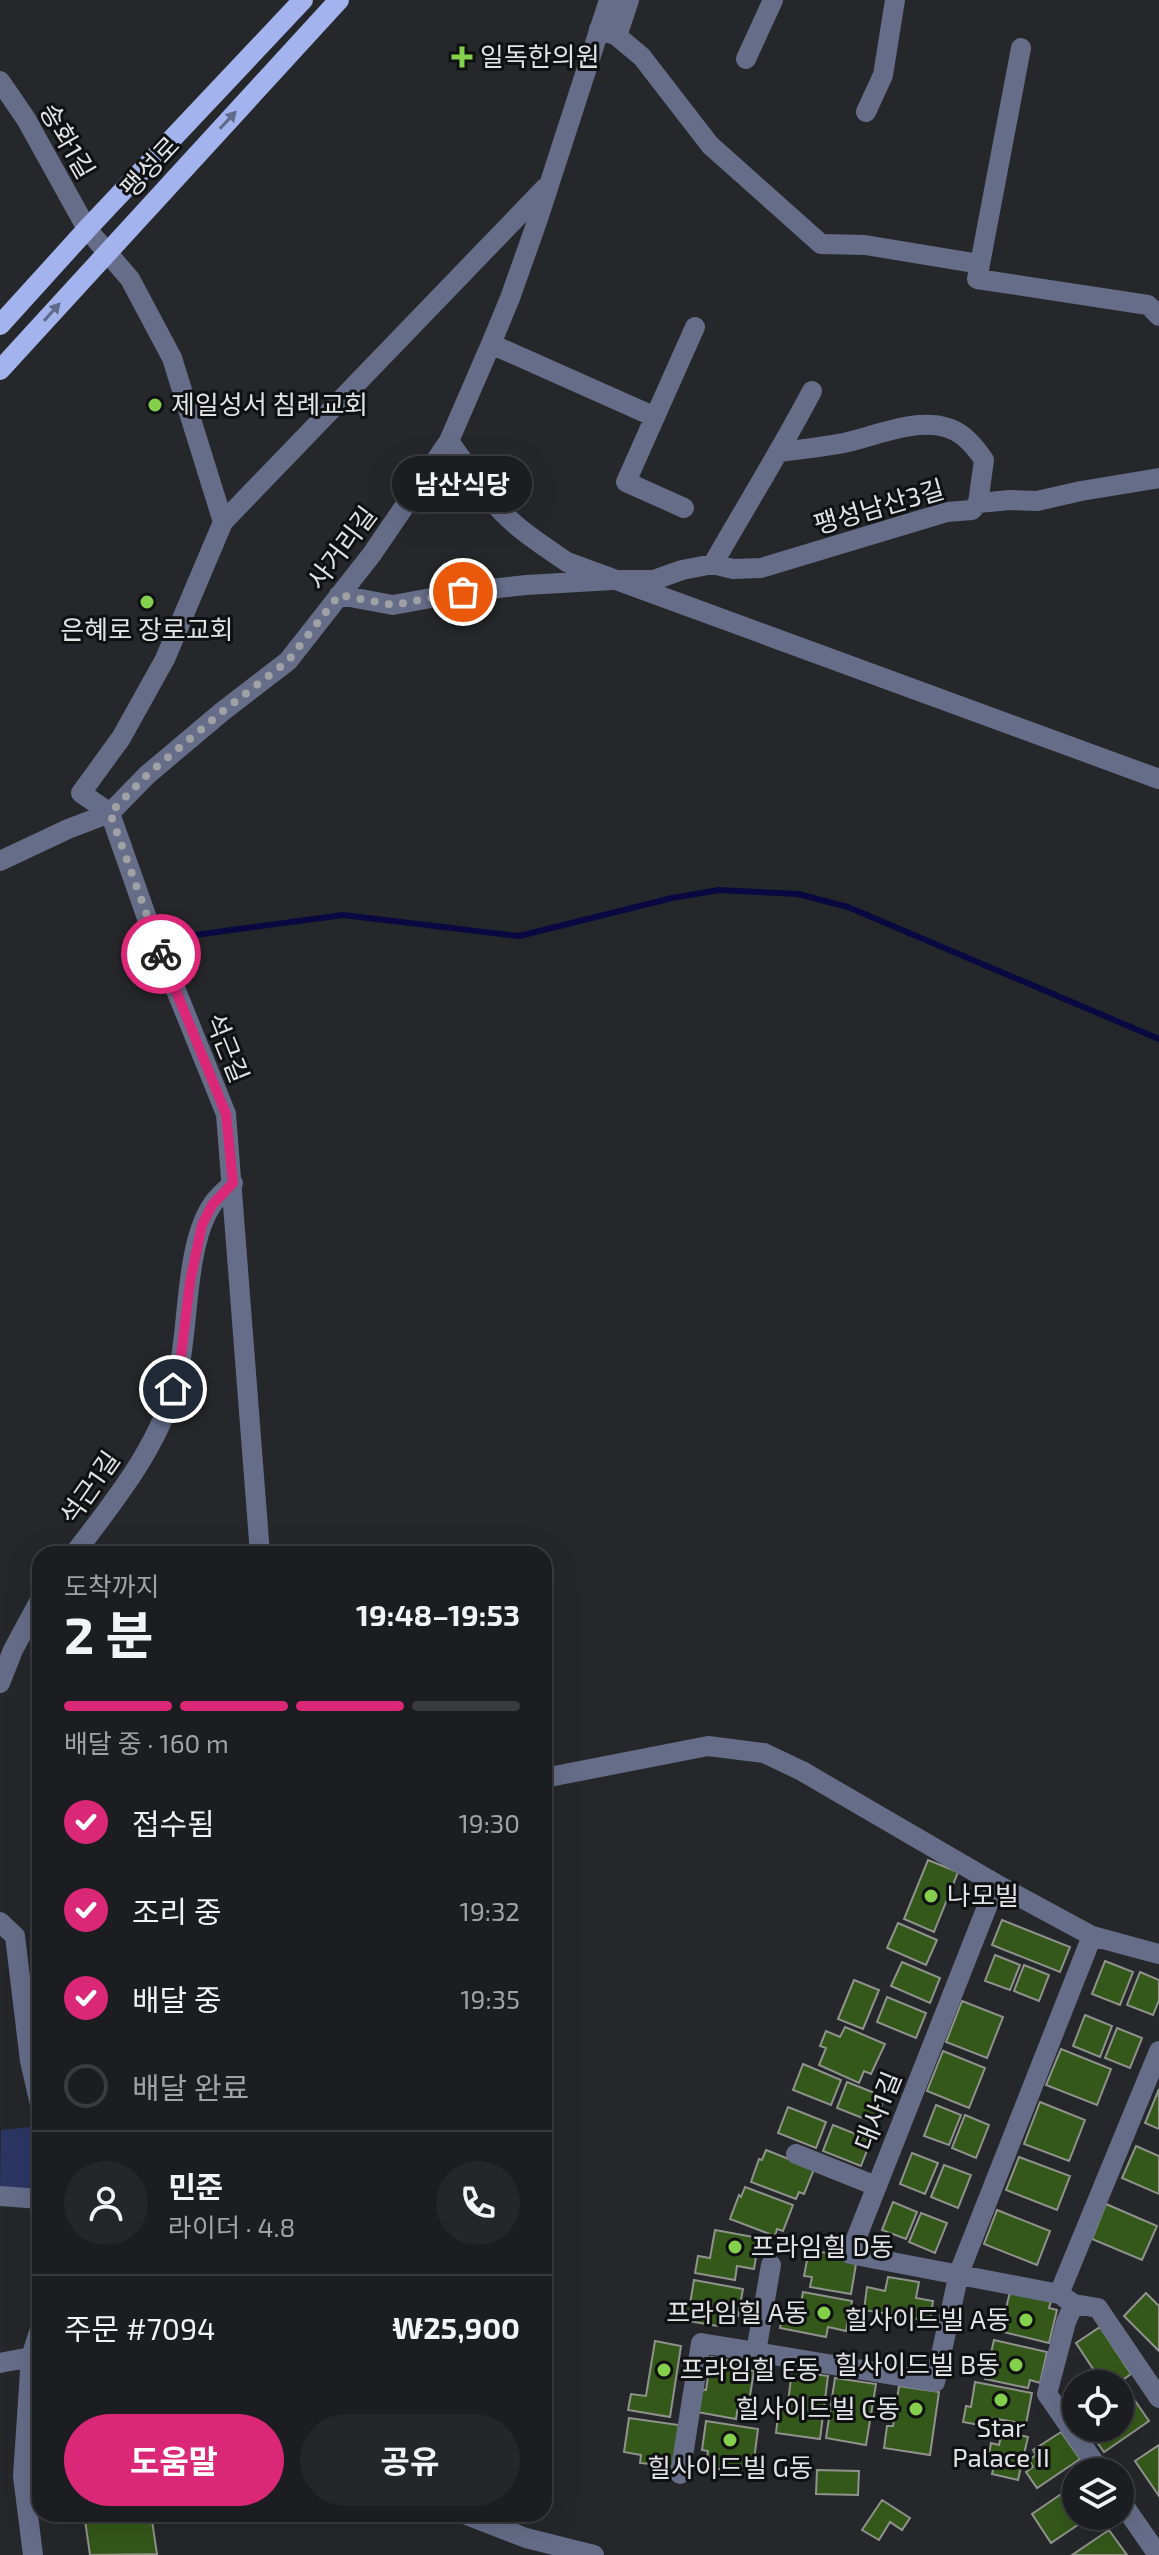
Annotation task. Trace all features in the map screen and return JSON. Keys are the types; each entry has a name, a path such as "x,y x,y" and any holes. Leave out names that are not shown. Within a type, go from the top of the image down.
{"main road":[{"name":"팽성로","path":"0,325 303,0"},
{"name":"팽성로","path":"0,370 339,0"}],"street":[{"name":"사거리길","path":"0,861 110,813 147,775 288,661 372,554 449,441 491,344 510,298 547,185 608,33 609,0"},
{"path":"629,0 608,33 642,57 710,145 821,244 865,245 980,264"},
{"path":"746,59 773,0"},
{"path":"866,112 883,75 895,0"},
{"path":"1021,48 977,279 1148,305 1159,316"},
{"name":"송화1길","path":"0,81 26,119 87,229 130,279 172,358 191,411 223,522"},
{"path":"110,813 81,793 121,738 165,659 223,522 547,185"},
{"path":"684,508 626,482 695,327"},
{"path":"491,344 655,417"},
{"path":"713,564 780,452 812,391"},
{"path":"780,452 914,427 933,425 949,429 962,434 984,460 978,503"},
{"path":"449,441 504,514 567,562 1159,779"},
{"name":"팽성남산3길","path":"339,595 393,605 463,592 613,580 654,580 713,564 733,569 761,568 947,512 972,510 978,503 1037,501 1159,478"},
{"name":"석근길","path":"110,813 148,921 226,1114 259,1546"},
{"name":"석근1길","path":"80,1546 129,1481 156,1435 179,1373 190,1282 202,1225 212,1205 233,1183"},
{"path":"0,1683 32,1615"},
{"path":"552,1776 708,1746 764,1753 802,1771 1092,1936 1159,1954"},
{"name":"대사1길","path":"996,1884 850,2254 959,2273 1098,2308 1159,2398"},
{"path":"0,1922 15,1936 32,2070"},
{"path":"680,2474 701,2343 935,2382 959,2273 1092,1936"},
{"path":"1091,2458 1047,2394 1066,2322 1066,2299 1155,2073 1159,2051"},
{"path":"796,2154 876,2186"},
{"path":"0,2196 32,2198"},
{"path":"756,2352 771,2265"},
{"path":"0,2363 32,2358"},
{"path":"32,2388 23,2476 33,2555"},
{"path":"1134,2520 1158,2555"},
{"path":"485,2522 526,2538 594,2555"}],"shaded area":[{"path":"32,2127 32,2198 0,2196 1,2130"}],"building":[{"name":"나모빌","path":"928,1860 958,1872 934,1932 904,1919"},
{"path":"1002,1920 1070,1947 1060,1972 992,1945"},
{"path":"898,1923 937,1940 926,1965 887,1948"},
{"path":"995,1955 1020,1965 1010,1990 985,1981"},
{"path":"1105,1961 1133,1972 1120,2005 1092,1994"},
{"path":"902,1962 940,1978 930,2003 891,1986"},
{"path":"1024,1965 1049,1975 1039,2001 1014,1991"},
{"path":"1140,1972 1159,1980 1159,2000 1153,2015 1127,2005"},
{"path":"854,1980 879,1990 863,2029 838,2019"},
{"path":"887,1997 926,2013 916,2038 877,2022"},
{"path":"962,2001 1003,2017 987,2058 946,2042"},
{"path":"1085,2015 1112,2026 1100,2057 1073,2046"},
{"path":"845,2027 885,2044 871,2074 864,2071 859,2083 819,2065 826,2048 820,2046 826,2031 840,2037"},
{"path":"1117,2028 1142,2038 1130,2068 1105,2058"},
{"path":"1061,2049 1111,2069 1097,2105 1046,2085"},
{"path":"943,2051 985,2068 969,2108 927,2091"},
{"path":"803,2064 841,2080 831,2105 793,2090"},
{"path":"847,2082 885,2097 875,2123 837,2108"},
{"path":"1159,2089 1159,2129 1145,2123"},
{"path":"1040,2102 1085,2120 1069,2161 1024,2144"},
{"path":"936,2105 961,2115 949,2145 924,2136"},
{"path":"788,2107 826,2122 816,2148 778,2133"},
{"path":"965,2115 989,2125 976,2158 952,2148"},
{"path":"833,2125 871,2140 861,2166 823,2151"},
{"path":"1136,2146 1159,2156 1159,2194 1122,2178"},
{"path":"766,2150 814,2169 804,2194 799,2192 796,2199 751,2182 759,2159 762,2160"},
{"path":"912,2153 938,2163 925,2194 900,2184"},
{"path":"1019,2157 1070,2176 1057,2210 1006,2190"},
{"path":"944,2165 971,2175 958,2208 931,2197"},
{"path":"745,2187 793,2205 783,2231 777,2229 775,2236 730,2219"},
{"path":"893,2202 917,2212 906,2239 882,2230"},
{"path":"1106,2204 1157,2226 1142,2260 1092,2239"},
{"path":"997,2210 1050,2231 1037,2265 984,2244"},
{"path":"921,2213 947,2223 935,2253 909,2242"},
{"name":"프라임힐 D동","path":"715,2230 759,2238 754,2269 737,2266 735,2280 695,2273 698,2256 710,2258"},
{"path":"809,2250 857,2258 851,2294 810,2287 812,2277 804,2276"},
{"path":"888,2277 919,2282 916,2298 933,2301 930,2321 864,2310 867,2287 885,2291"},
{"path":"694,2280 743,2289 738,2316 720,2313 718,2326 671,2318 674,2301 690,2304"},
{"name":"프라임힐 A동","path":"803,2292 852,2301 846,2331 828,2327 826,2337 780,2328 783,2312 799,2315"},
{"name":"힐사이드빌 A동","path":"1010,2292 1051,2301 1049,2308 1057,2310 1049,2343 995,2330 1000,2307 1006,2308"},
{"path":"1146,2293 1159,2306 1159,2351 1124,2316"},
{"path":"1100,2327 1128,2370 1094,2370 1076,2343"},
{"name":"힐사이드빌 B동","path":"994,2340 1047,2352 1040,2383 1030,2380 1028,2388 985,2379"},
{"name":"프라임힐 E동","path":"655,2341 681,2346 670,2417 628,2410 631,2394 646,2396"},
{"path":"711,2357 737,2362 737,2368 754,2371 749,2402 739,2400 736,2419 697,2412 700,2389 706,2390"},
{"path":"792,2371 828,2376 820,2439 776,2433 779,2408 787,2410"},
{"path":"835,2378 876,2384 866,2445 826,2438"},
{"name":"Star Palace II","path":"975,2382 1032,2393 1026,2424 991,2418 990,2427 963,2422 966,2406 971,2407"},
{"name":"힐사이드빌 C동","path":"899,2386 939,2392 930,2455 884,2448 887,2426 893,2426"},
{"path":"1134,2399 1149,2421 1134,2431"},
{"path":"629,2418 679,2425 673,2467 640,2463 641,2455 624,2452"},
{"name":"힐사이드빌 G동","path":"706,2421 758,2429 753,2468 734,2465 733,2471 705,2467 708,2451 702,2450"},
{"path":"1002,2431 1028,2437 1018,2480 992,2474 995,2462 988,2460 991,2443 999,2445"},
{"path":"1061,2432 1062,2442 1068,2442 1079,2458 1062,2458 1062,2471 1037,2488 1026,2472 1033,2467 1029,2460 1036,2455 1033,2450"},
{"path":"1097,2442 1119,2442 1104,2452"},
{"path":"1159,2445 1159,2496 1135,2461"},
{"path":"817,2470 859,2471 858,2495 816,2494"},
{"path":"1062,2494 1062,2530 1070,2530 1051,2543 1032,2514"},
{"path":"882,2500 910,2518 902,2530 890,2522 879,2540 862,2530"},
{"path":"85,2522 152,2522 157,2554 90,2555"},
{"path":"1109,2530 1127,2555 1072,2555"}],"waterway":[{"path":"187,936 343,915 519,936 672,898 719,890 798,894 848,907 1159,1039"}],"way so far":[{"path":"161,954 110,813 147,775 288,661 339,595 393,605 463,592"}],"place":[{"name":"일독한의원","path":"462,57"},
{"name":"제일성서 침례교회","path":"155,405"},
{"name":"남산식당","path":"463,592"},
{"name":"은혜로 장로교회","path":"147,602"},
{"name":"나모빌","path":"931,1896"},
{"name":"프라임힐 D동","path":"735,2247"},
{"name":"프라임힐 A동","path":"824,2313"},
{"name":"힐사이드빌 A동","path":"1026,2320"},
{"name":"힐사이드빌 B동","path":"1016,2365"},
{"name":"프라임힐 E동","path":"664,2370"},
{"name":"Star Palace II","path":"1001,2400"},
{"name":"힐사이드빌 C동","path":"916,2409"},
{"name":"힐사이드빌 G동","path":"730,2440"}],"route":[{"path":"161,954 226,1114 233,1183 212,1205 202,1225 190,1282 179,1373 173,1389"}]}
